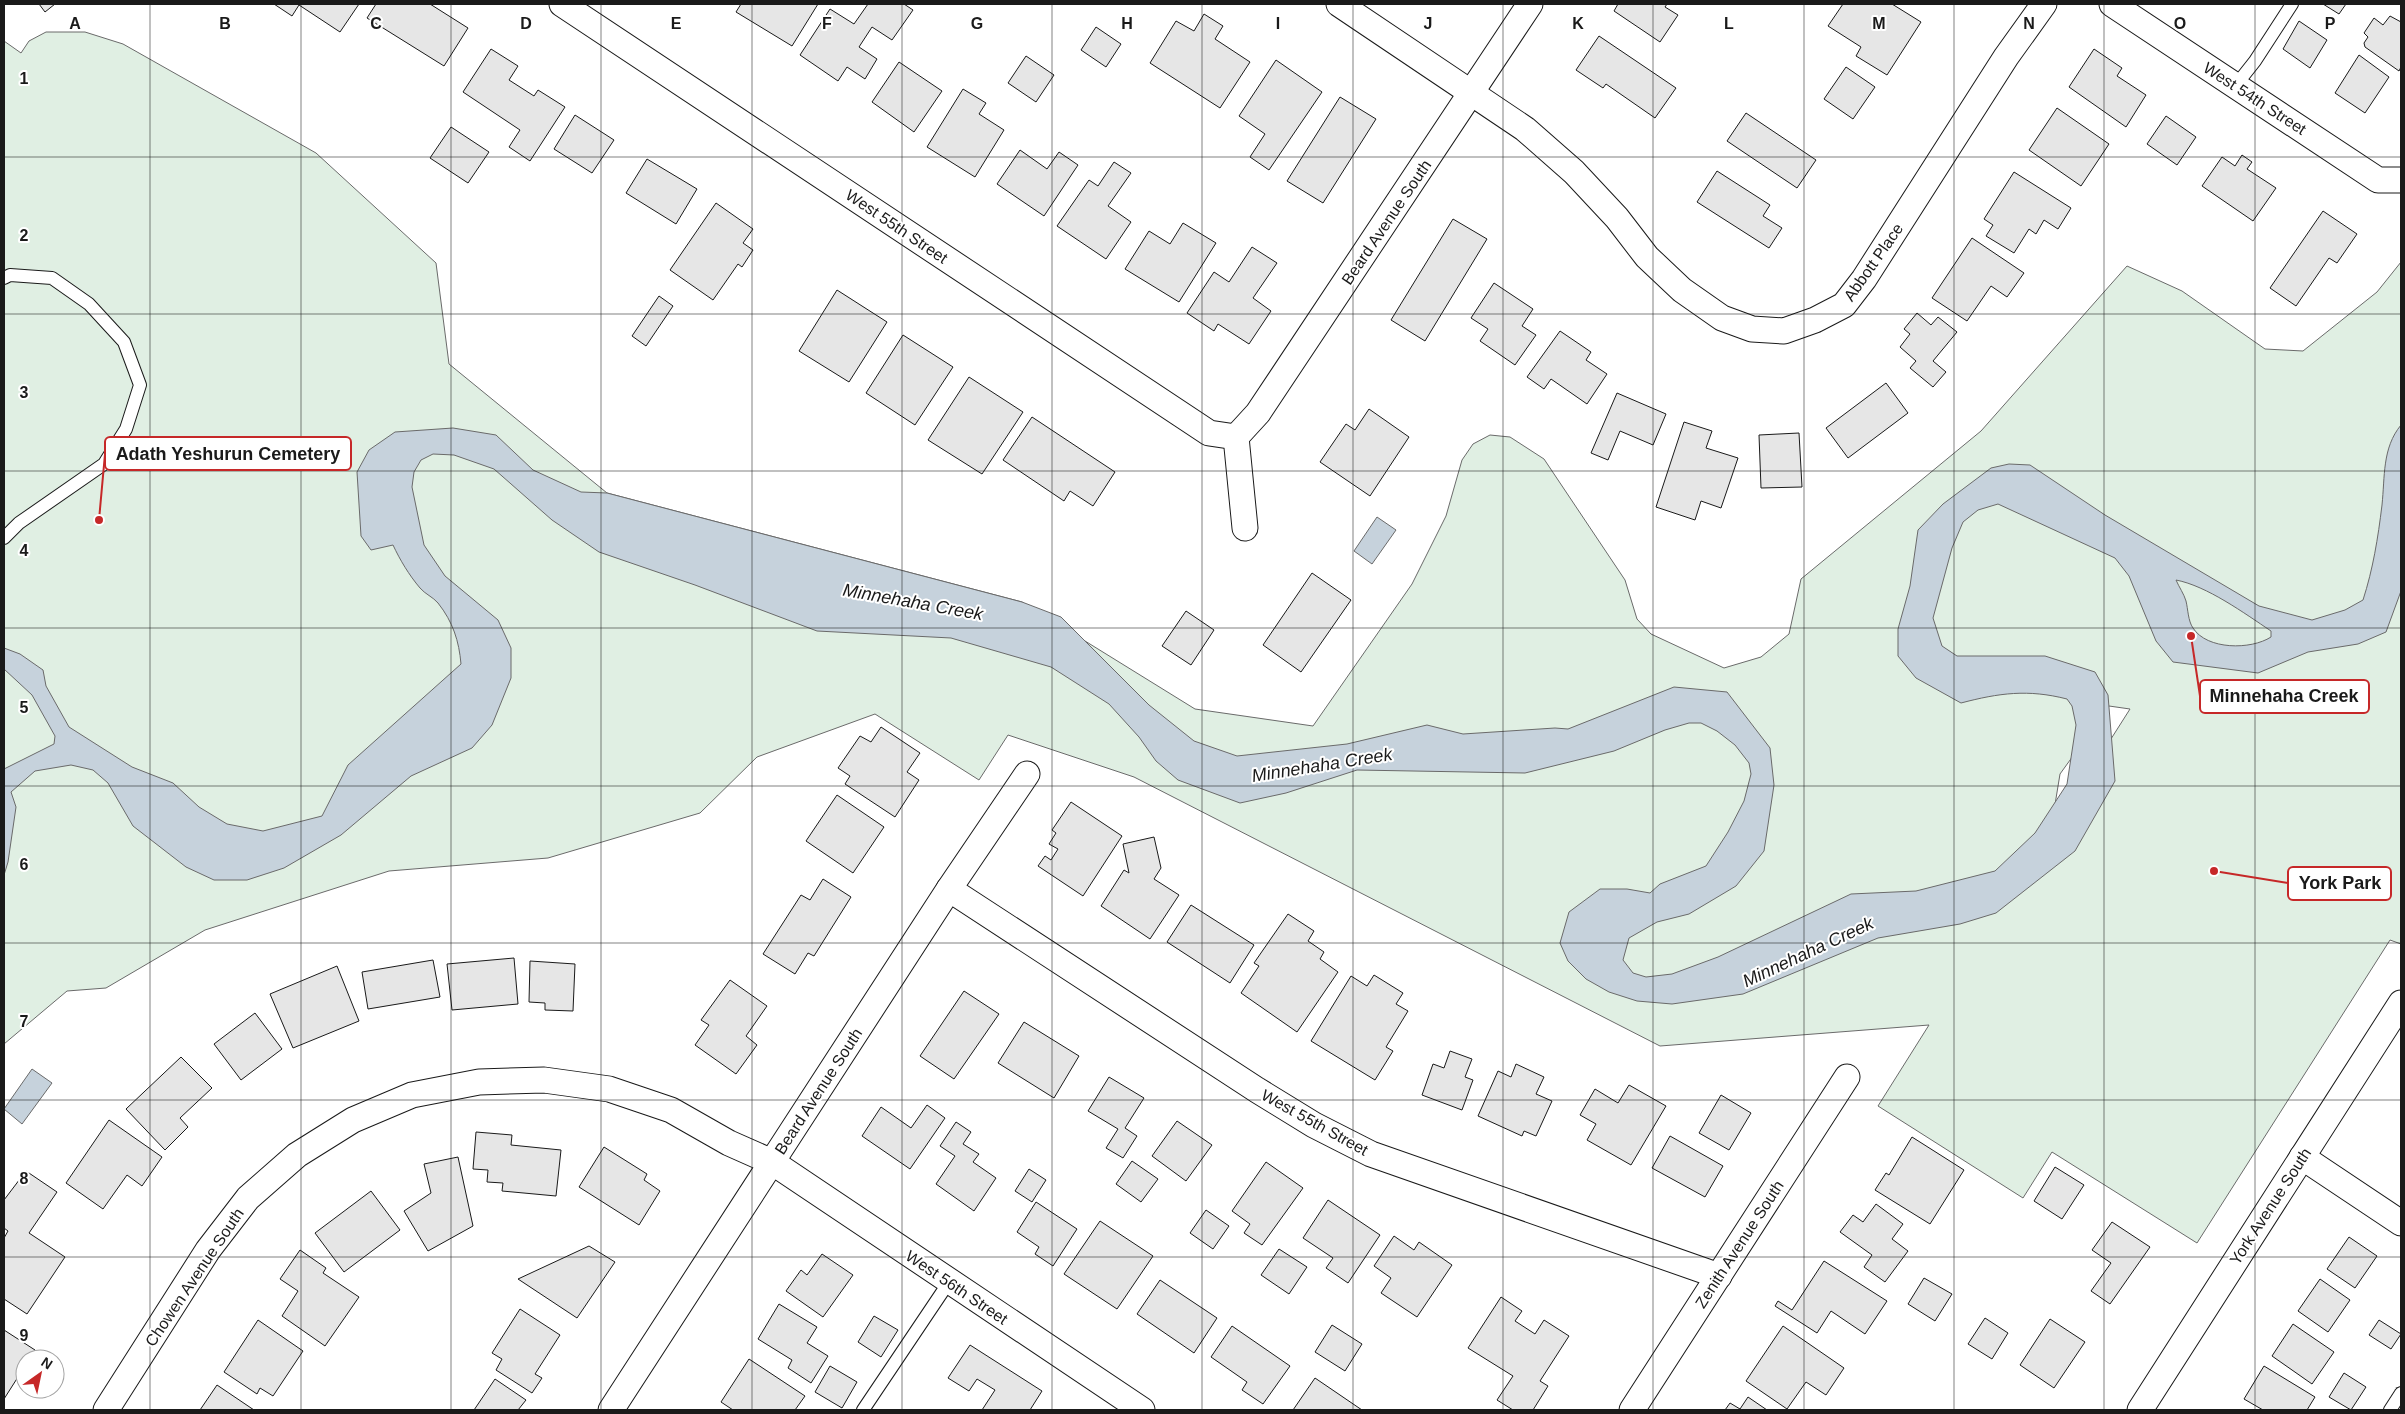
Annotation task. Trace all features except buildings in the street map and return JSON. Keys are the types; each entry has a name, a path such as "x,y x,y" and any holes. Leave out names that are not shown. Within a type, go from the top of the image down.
{"street":[{"name":"West 55th Street","path":"562,4 1209,433 1236,436"},
{"name":"Abbott Place","path":"1338,4 1525,129 1574,172 1618,218 1648,257 1682,290 1722,318 1752,329 1784,330 1815,320 1844,305 1864,279 2006,58 2044,4"},
{"name":"Beard Avenue South","path":"1236,436 1258,413 1530,4"},
{"name":"West 54th Street","path":"2112,4 2378,180 2401,180"},
{"path":"1236,436 1245,528"},
{"name":"Beard Avenue South","path":"611,1410 949,889 1027,774"},
{"name":"West 55th Street","path":"949,889 1314,1125 1372,1154 1719,1276"},
{"name":"York Avenue South","path":"2140,1410 2401,1003"},
{"name":"Zenith Avenue South","path":"1632,1410 1847,1077"},
{"name":"Chowen Avenue South","path":"106,1410 208,1250 248,1198 297,1155 353,1120 412,1095 479,1082 544,1080 608,1089 671,1110 729,1143 772,1162"},
{"path":"2302,1157 2401,1223"},
{"name":"West 56th Street","path":"772,1162 1133,1408"}],"lane":[{"path":"2236,85 2255,61 2292,4"},
{"path":"4,278 10,275 52,278 89,304 124,342 140,385 126,429 104,464 19,523 4,538"},
{"path":"864,1410 949,1282"},
{"path":"2390,1410 2401,1393"}],"green space":[{"path":"46,32 85,32 123,44 316,153 436,263 449,364 607,493 1022,602 1195,709 1313,726 1412,584 1446,516 1462,460 1473,444 1490,435 1510,437 1544,459 1625,580 1637,619 1651,634 1724,668 1761,657 1789,634 1801,579 1981,431 2127,266 2182,291 2265,349 2303,351 2377,292 2401,262 2401,944 2390,940 2197,1243 2052,1152 2023,1198 1878,1106 1929,1025 1660,1046 1134,777 1008,735 979,780 875,714 757,757 700,813 548,858 389,871 205,930 106,988 67,991 4,1044 4,41 21,53 29,41","holes":["2109,706 2130,709 2050,835 2060,774"]}],"water":[{"path":"2401,425 2401,591 2386,632 2358,644 2308,652 2258,673 2173,662 2156,641 2129,576 2115,558 1998,504 1978,510 1963,522 1952,548 1933,618 1942,646 1957,656 2045,656 2095,672 2108,695 2115,781 2075,851 1996,913 1960,924 1878,938 1743,994 1672,1004 1637,1001 1609,992 1586,979 1568,961 1560,943 1569,912 1600,889 1627,889 1650,893 1660,884 1706,866 1728,832 1744,801 1751,774 1749,763 1735,745 1717,731 1701,723 1689,723 1665,730 1614,751 1525,773 1357,770 1286,793 1240,803 1178,780 1156,761 1139,737 1109,704 1051,667 951,638 817,631 695,585 599,552 552,520 494,469 454,455 433,454 421,460 414,472 412,487 424,545 445,576 498,620 511,648 511,678 492,725 472,748 411,776 341,835 284,868 247,880 214,880 186,867 133,826 108,783 93,770 71,765 35,771 11,792 16,807 8,862 4,875 4,769 54,744 55,736 32,695 4,669 4,648 20,654 43,670 46,686 69,727 132,767 173,783 199,807 227,824 263,831 322,816 348,765 461,664 459,647 448,617 438,603 416,583 393,545 371,550 361,536 357,472 369,450 395,432 453,428 496,435 533,470 581,492 607,493 1022,602 1061,617 1149,705 1194,741 1237,756 1347,744 1427,725 1463,734 1555,728 1568,729 1674,687 1727,692 1770,748 1774,785 1764,851 1736,886 1689,914 1657,922 1629,938 1623,960 1633,973 1646,977 1672,974 1718,957 1851,894 1916,891 1995,871 2035,833 2067,784 2076,725 2072,706 2067,699 2026,693 1988,697 1961,703 1916,678 1898,656 1898,629 1910,586 1918,530 1943,504 1991,468 2009,464 2030,465 2105,515 2259,606 2312,620 2345,610 2363,600 2370,577 2377,541 2387,453","holes":["2176,580 2213,594 2271,631 2271,637 2241,646 2230,646 2208,641 2191,625 2187,604"]},
{"path":"1377,517 1396,530 1372,564 1354,551"},
{"path":"32,1069 52,1083 22,1124 4,1109"}],"place":[{"name":"Adath Yeshurun Cemetery","path":"99,520"},
{"name":"Minnehaha Creek","path":"2191,636"},
{"name":"York Park","path":"2214,871"}]}
